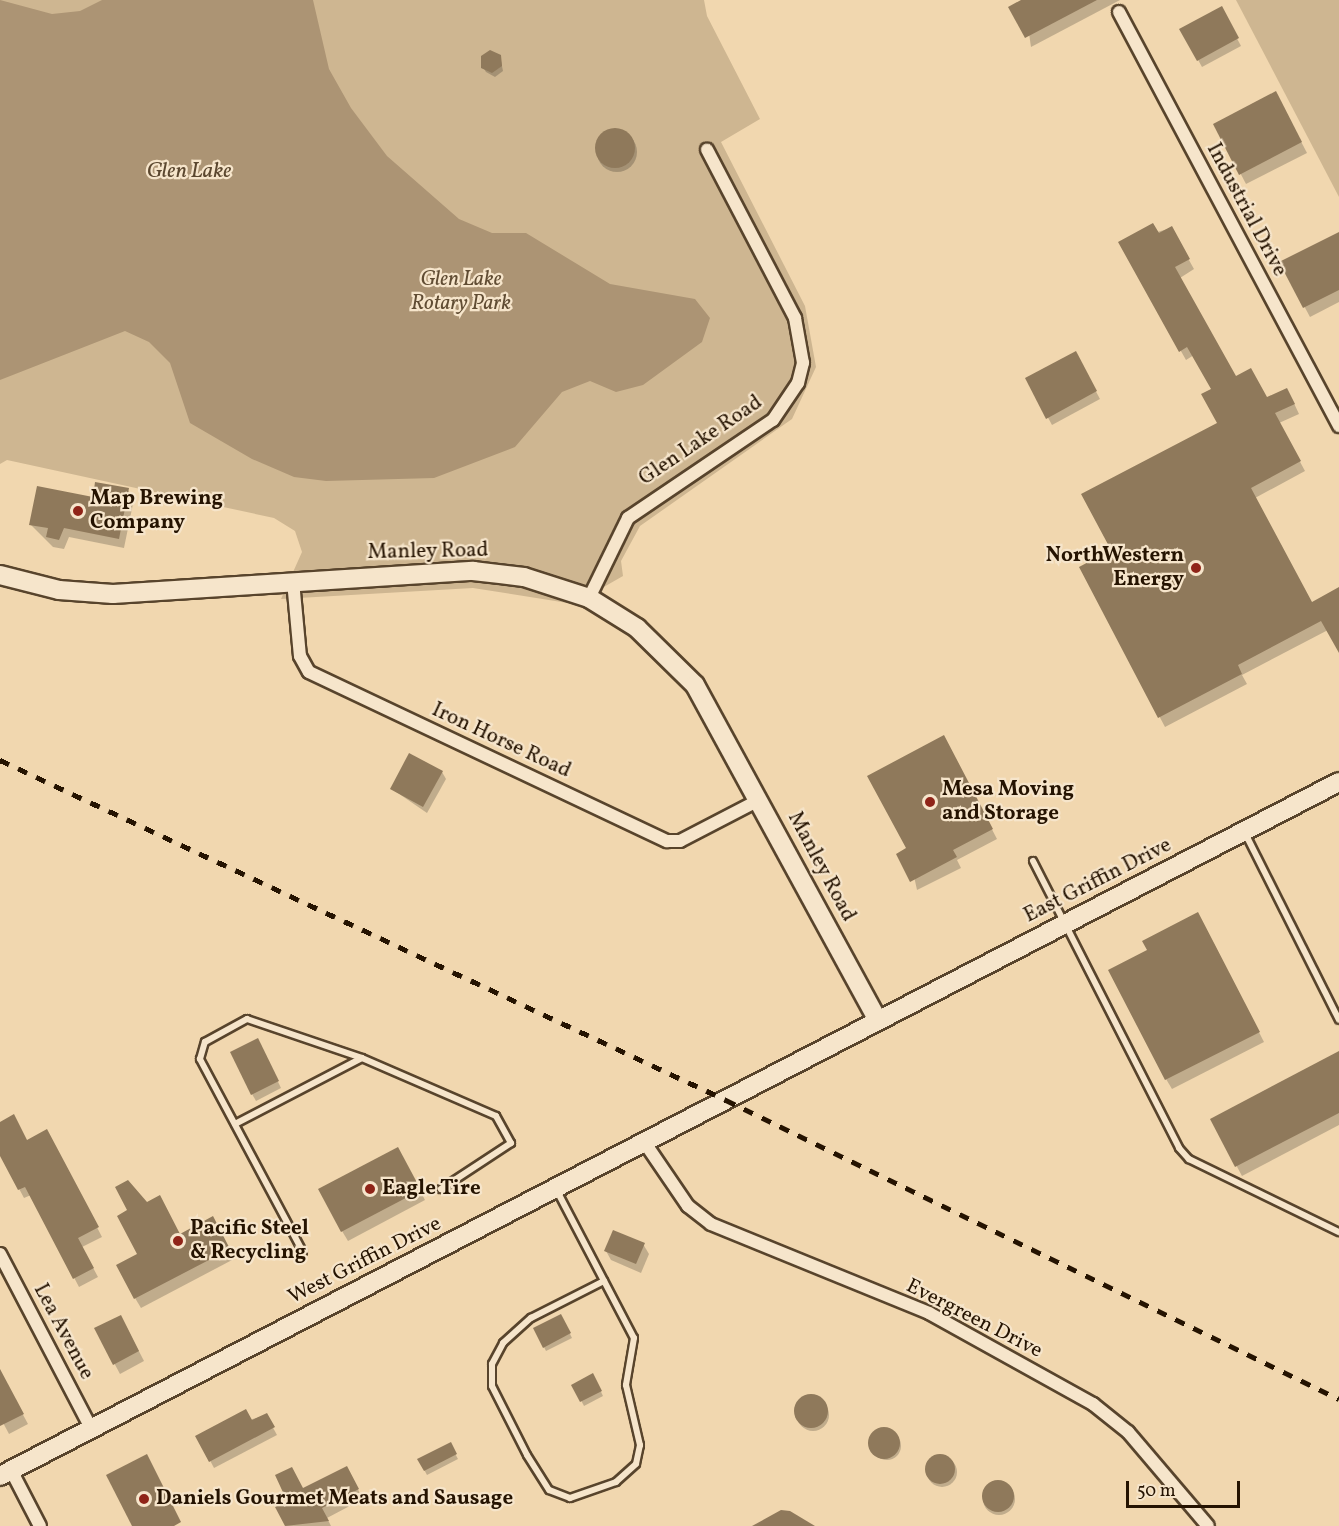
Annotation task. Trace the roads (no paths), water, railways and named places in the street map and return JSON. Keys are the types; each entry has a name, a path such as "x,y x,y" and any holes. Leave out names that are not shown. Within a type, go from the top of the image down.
{"main road":[{"name":"Manley Road","path":"0,575 59,590 113,594 473,571 525,577 589,598 637,628 694,685 878,1020"},
{"name":"East Griffin Drive","path":"878,1020 1339,782"},
{"name":"West Griffin Drive","path":"6,1473 878,1020"}],"street":[{"name":"Industrial Drive","path":"1119,12 1339,426"},
{"name":"Glen Lake Road","path":"589,598 628,518 773,420 798,383 803,363 795,318 707,150"},
{"name":"Iron Horse Road","path":"293,582 300,656 309,672 667,841 680,841 759,800"},
{"name":"Evergreen Drive","path":"645,1143 688,1206 711,1224 928,1313 1094,1404 1128,1432 1208,1526"},
{"name":"Lea Avenue","path":"0,1254 91,1428"},
{"path":"6,1473 40,1526"}],"lane":[{"path":"1244,831 1339,1020"},
{"path":"1033,861 1179,1148 1189,1159 1339,1232"},
{"path":"303,1252 200,1059 205,1042 247,1019 362,1058 496,1116 510,1143 441,1189"},
{"path":"235,1124 362,1058"},
{"path":"556,1188 634,1338 626,1385 640,1445 636,1464 616,1482 570,1498 549,1490 527,1455 492,1386 492,1364 503,1343 531,1318 604,1281"}],"water":[{"name":"Glen Lake","path":"0,0 52,14 80,11 102,0 313,0 329,69 351,108 387,156 459,219 492,233 526,233 610,284 695,299 710,318 702,342 643,385 616,392 590,381 562,392 515,447 434,478 326,481 294,477 252,459 190,423 170,363 149,342 125,331 0,380"}],"railway":[{"path":"0,760 726,1100 1339,1399"}],"place":[{"name":"Map Brewing Company","path":"78,511"},
{"name":"NorthWestern Energy","path":"1196,568"},
{"name":"Mesa Moving and Storage","path":"930,802"},
{"name":"Eagle Tire","path":"370,1189"},
{"name":"Pacific Steel & Recycling","path":"178,1241"},
{"name":"Daniels Gourmet Meats and Sausage","path":"144,1499"}],"park label":[{"name":"Glen Lake Rotary Park","path":"461,292"}]}
